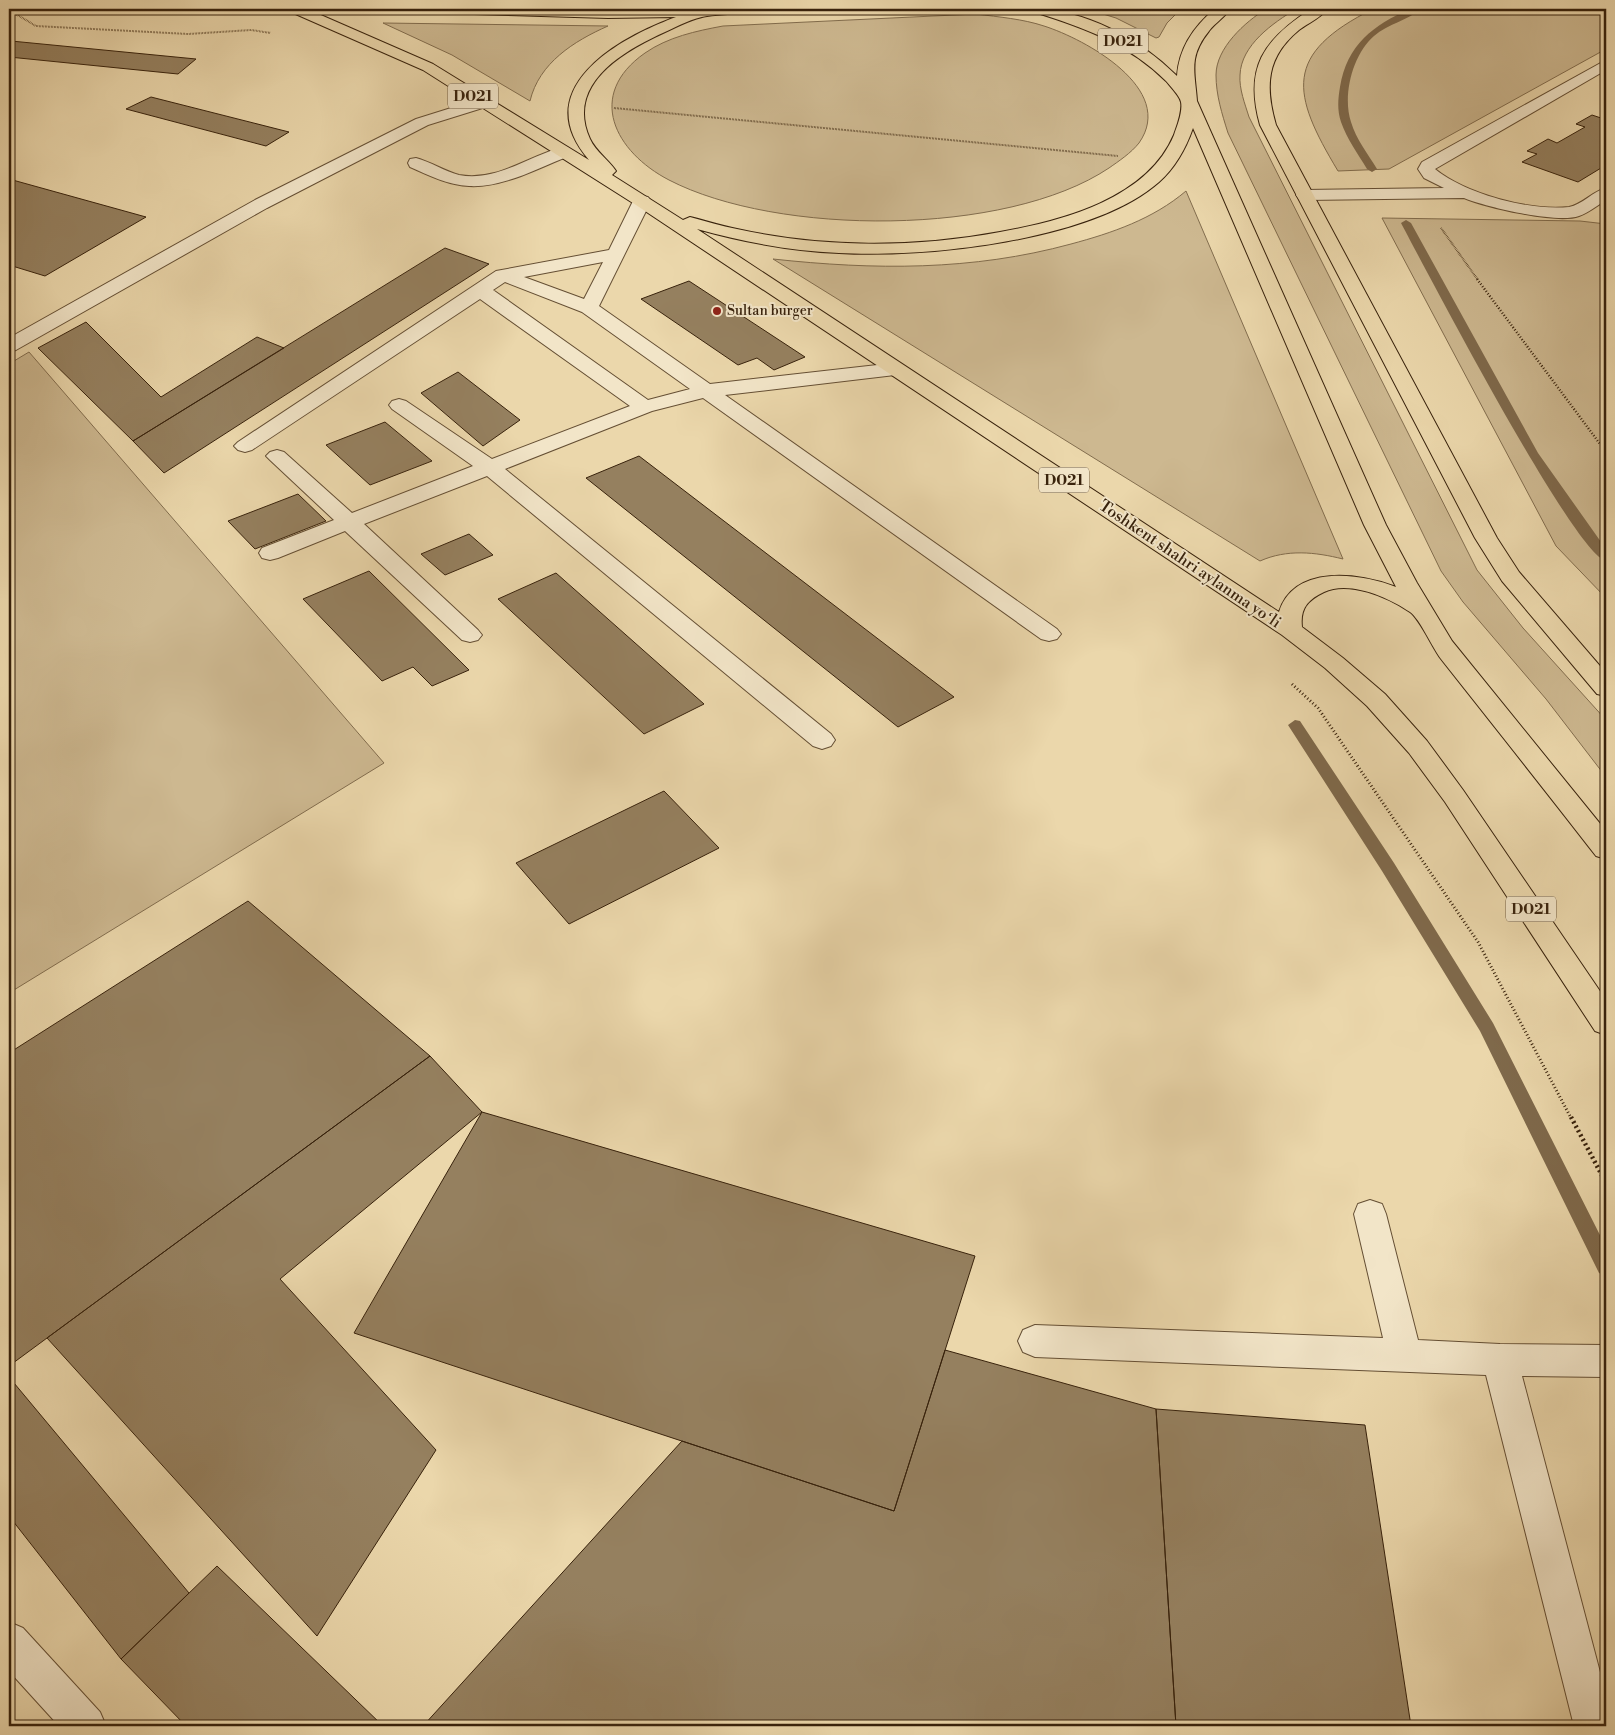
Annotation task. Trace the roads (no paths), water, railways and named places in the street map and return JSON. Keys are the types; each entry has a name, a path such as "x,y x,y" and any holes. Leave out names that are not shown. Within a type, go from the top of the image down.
{"highway":[{"name":"Toshkent shahri aylanma yoʻli","path":"296,9 428,67 642,201 1290,630 1334,663 1376,700 1418,748 1487,845 1606,1023"},
{"path":"438,9 582,13 810,9"},
{"name":"Toshkent shahri aylanma yoʻli","path":"1039,9 1092,26 1140,51 1160,65 1176,82 1189,101 1375,525 1405,583 1444,645 1606,849"},
{"name":"Toshkent shahri aylanma yoʻli","path":"706,11 645,34 610,56 586,83 577,105 577,125 586,146 612,174 642,201 661,211 704,227 769,242 856,247 938,245 1030,232 1086,214 1118,201 1139,188 1156,176 1168,161 1184,130 1189,101 1185,76 1191,50 1205,25 1224,9"},
{"path":"1320,9 1295,25 1277,42 1268,56 1260,78 1265,117 1486,538 1510,576 1606,688"},
{"path":"1290,630 1289,616 1295,601 1309,590 1328,582 1351,582 1375,587 1399,596 1421,609"}],"street":[{"path":"1606,64 1428,166 1426,169 1430,174 1466,193 1497,203 1532,210 1574,212 1606,193"},
{"path":"9,346 270,200 422,122 483,103"},
{"path":"416,163 457,180 474,181 493,179 563,152"},
{"path":"1305,195 1466,193"},
{"path":"589,308 642,201"},
{"path":"245,446 502,275 616,254"},
{"path":"502,275 589,308 1050,634"},
{"path":"480,290 645,406"},
{"path":"270,553 645,406 706,391 896,369"},
{"path":"399,405 490,468 822,740"},
{"path":"277,456 470,635"},
{"path":"1370,1214 1404,1355"},
{"path":"1035,1340 1500,1360 1606,1360"},
{"path":"1500,1360 1594,1726"},
{"path":"9,1642 86,1726"}],"waterway":[{"path":"1372,169 1352,136 1344,115 1344,94 1350,66 1355,53 1370,34 1391,21 1417,9"},
{"path":"1406,223 1532,453 1588,535 1606,557"},
{"path":"1295,725 1388,867 1487,1028 1606,1267"}],"place":[{"name":"Sultan burger","path":"717,311"}]}
